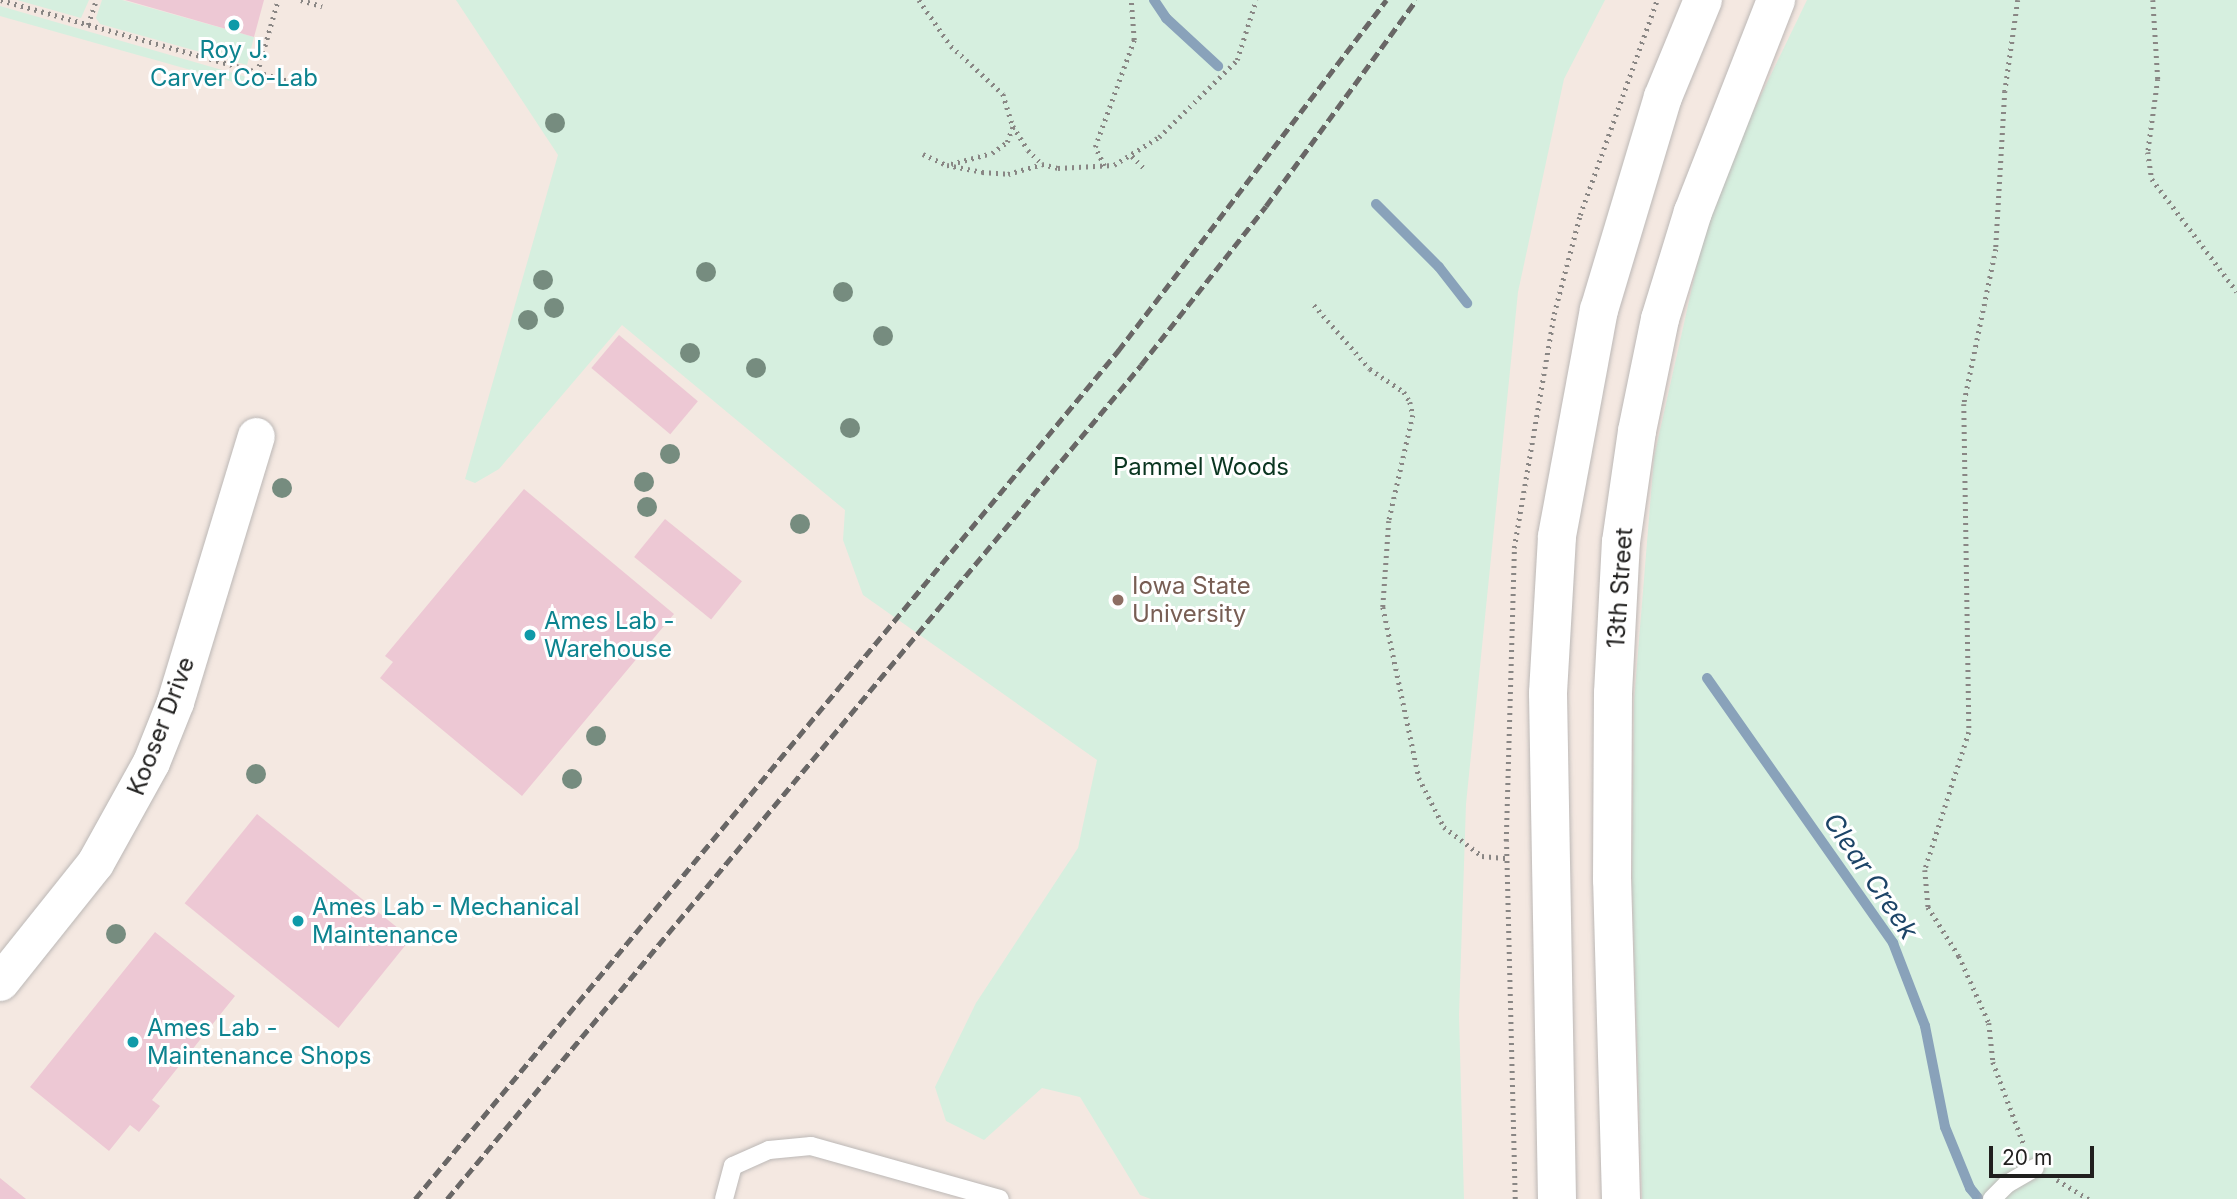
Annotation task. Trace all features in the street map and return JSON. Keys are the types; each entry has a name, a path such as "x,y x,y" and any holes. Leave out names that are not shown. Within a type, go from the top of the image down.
{"main road":[{"path":"1557,1199 1548,693 1557,537 1599,310 1663,97 1703,0"},
{"name":"13th Street","path":"1621,1199 1612,880 1613,693 1621,542 1637,431 1660,319 1693,212 1776,0"}],"street":[{"name":"Kooser Drive","path":"0,982 95,863 151,762 175,702 256,436"}],"lane":[{"path":"724,1199 733,1166 769,1150 811,1146 1000,1199"},
{"path":"1992,1199 2007,1184 2035,1168"}],"path":[{"path":"1,0 297,83"},
{"path":"88,26 96,0"},
{"path":"257,73 278,0"},
{"path":"301,0 322,6"},
{"path":"919,0 951,46 1003,94 1013,126 1042,164"},
{"path":"1104,166 1095,146 1134,40 1131,0"},
{"path":"923,154 947,165 1008,174 1042,164 1058,168 1104,166 1132,156 1193,108 1237,60 1256,0"},
{"path":"2018,0 2005,91 1996,249 1964,404 1969,732 1925,870 1928,907 1973,984 1989,1023 1993,1062 2035,1168 2089,1199"},
{"path":"2153,0 2158,79 2148,152 2152,179 2237,292"},
{"path":"947,165 992,153 1007,142 1013,126"},
{"path":"1132,156 1144,168"},
{"path":"1314,305 1370,369 1404,392 1410,402 1413,415 1389,521 1383,607 1419,778 1444,827 1482,856 1507,858"}],"shaded area":[{"name":"Iowa State University","path":"0,0 2237,0 2237,1199 0,1199"}],"green space":[{"path":"17,0 89,0 81,18"},
{"path":"102,0 122,0 254,37 247,65 100,24 96,18"},
{"name":"Pammel Woods","path":"456,0 1605,0 1564,79 1518,292 1466,804 1459,1015 1464,1199 1151,1199 1140,1195 1080,1097 1042,1088 984,1140 946,1121 935,1087 976,1003 1078,848 1097,760 863,595 843,540 845,510 622,325 499,469 475,483 465,479 558,155"},
{"path":"1807,0 2237,0 2237,1199 1642,1199 1632,885 1634,701 1654,457 1702,243 1734,151"},
{"path":"0,6 267,83 261,90 0,16"}],"building":[{"name":"Roy J. Carver Co-Lab","path":"125,0 264,0 254,37"},
{"path":"619,335 698,401 670,434 591,368"},
{"name":"Ames Lab - Warehouse","path":"524,489 674,614 522,796 380,678 393,662 385,656"},
{"path":"665,519 742,581 711,619 634,557"},
{"name":"Ames Lab - Mechanical Maintenance","path":"257,814 411,939 339,1028 185,903"},
{"name":"Ames Lab - Maintenance Shops","path":"155,932 235,996 152,1100 160,1106 139,1132 130,1125 109,1151 30,1087"},
{"path":"0,1178 26,1199 0,1199"}],"waterway":[{"name":"Clear Creek","path":"1154,0 1166,18 1218,66"},
{"name":"Clear Creek","path":"1376,204 1439,267 1467,303"},
{"name":"Clear Creek","path":"1707,678 1893,943 1925,1026 1945,1127 1970,1188 1979,1199"}],"railway":[{"path":"415,1199 1118,351 1386,0"},
{"path":"447,1199 1141,365 1266,206 1416,0"}],"place":[{"name":"Roy J. Carver Co-Lab","path":"234,25"},
{"name":"Iowa State University","path":"1118,600"},
{"name":"Ames Lab - Warehouse","path":"530,635"},
{"name":"Ames Lab - Mechanical Maintenance","path":"298,921"},
{"name":"Ames Lab - Maintenance Shops","path":"133,1042"}]}
